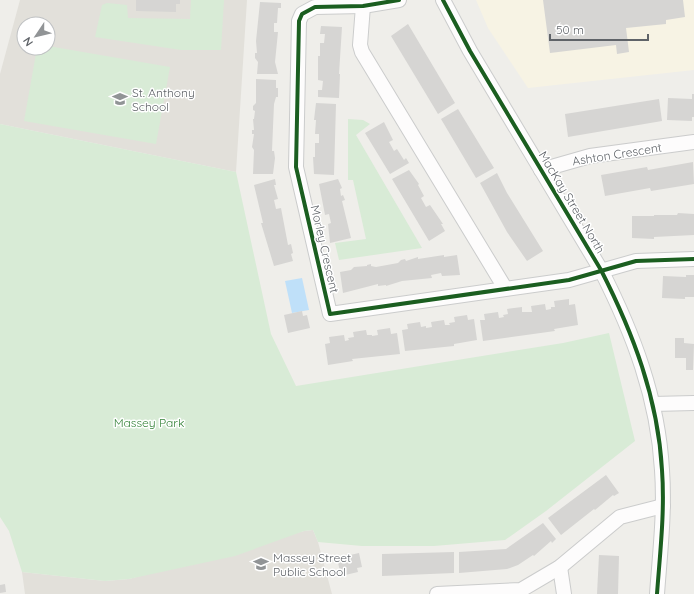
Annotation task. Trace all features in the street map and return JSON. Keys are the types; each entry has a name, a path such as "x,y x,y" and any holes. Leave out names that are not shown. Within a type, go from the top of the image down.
{"street":[{"name":"Morley Crescent","path":"399,0 363,6 315,7 302,14 298,21 296,166 330,314 504,288 569,280 601,270"},
{"name":"MacKay Street North","path":"443,0 470,51 601,270 620,307 634,343 653,404 662,469 663,506 657,594"},
{"path":"363,6 360,44 362,52 504,288"},
{"name":"Ashton Crescent","path":"541,170 590,156 694,142"},
{"path":"601,270 636,261 694,259"},
{"path":"653,404 694,403"},
{"path":"437,594 521,590 560,567 620,517 663,506"},
{"path":"560,567 564,594"}],"shaded area":[{"name":"St. Anthony School","path":"20,0 247,0 236,172 0,124 0,74"},
{"path":"476,0 694,0 694,70 528,88 488,28"},
{"name":"Massey Street Public School","path":"313,530 318,542 332,594 25,594 22,572 105,581 129,579 304,531"}],"green space":[{"path":"191,0 224,0 221,50 181,50 95,37 102,5 107,3 127,5 128,18 190,19"},
{"path":"56,47 170,67 156,144 24,121 36,56 56,56"},
{"path":"348,119 363,120 370,124 356,135 422,248 339,260 335,243 366,239 353,180 348,180"},
{"name":"Massey Park","path":"0,124 236,172 271,334 296,386 563,343 609,333 635,441 546,511 505,540 434,546 362,546 318,542 313,530 304,531 235,556 129,579 105,581 22,572 9,531 0,517"}],"water":[{"path":"302,278 309,310 292,313 285,281"}],"building":[{"path":"136,0 180,0 180,4 176,4 176,12 136,11"},
{"path":"543,0 683,0 685,17 666,20 666,24 626,28 629,52 617,54 616,45 550,53"},
{"path":"260,2 281,3 281,8 278,8 277,23 274,23 274,32 278,32 275,62 278,74 257,74 258,62 255,58 255,53 257,53 256,41"},
{"path":"408,24 455,103 438,114 391,36"},
{"path":"321,26 342,27 339,98 318,97 318,90 322,90 323,81 318,80 318,56 320,56 320,43 324,43 325,34 320,34"},
{"path":"256,79 276,80 276,88 278,88 278,97 276,97 274,104 272,151 274,151 275,158 273,174 253,174 254,150 252,147 254,134 252,134 252,130 254,130 253,119 255,111 253,110 253,106 256,103"},
{"path":"692,94 694,94 694,117 692,117 692,121 667,120 668,98 692,99"},
{"path":"659,99 662,121 568,137 565,114"},
{"path":"316,103 336,104 334,175 314,174 313,157 315,157 315,143 319,143 319,134 315,134 316,120 314,120"},
{"path":"458,109 494,168 476,178 441,119"},
{"path":"384,122 393,140 389,142 394,151 397,149 404,160 406,158 409,163 390,174 365,133"},
{"path":"693,162 694,184 651,191 650,188 605,196 601,175 647,167 648,170"},
{"path":"409,170 419,184 418,185 424,196 421,198 426,207 430,205 443,224 441,224 445,231 429,241 392,179"},
{"path":"497,173 507,193 543,251 527,261 507,232 480,183"},
{"path":"275,179 276,185 274,185 278,199 274,200 276,209 281,208 288,245 291,244 293,261 274,266 261,223 263,223 254,185"},
{"path":"338,179 342,188 340,189 341,196 343,195 345,200 342,201 351,238 330,243 328,224 331,223 329,214 325,215 319,184"},
{"path":"678,213 694,214 694,235 654,237 654,239 632,238 632,216 677,215"},
{"path":"444,255 444,257 457,255 460,275 442,276 441,273 431,275 432,278 402,281 386,286 378,286 378,284 343,293 340,272 351,270 354,267 367,266 371,264 371,266 376,267 398,263 405,259 406,261 418,257 418,259"},
{"path":"686,275 694,275 694,297 685,297 685,299 662,298 663,276 686,277"},
{"path":"569,299 569,305 575,304 578,325 554,329 555,331 483,341 480,320 485,320 484,314 498,312 499,318 508,314 507,309 522,307 522,312 532,312 531,306 545,304 546,310 551,309 551,307 555,307 554,301"},
{"path":"302,311 303,316 307,315 310,328 288,333 284,315"},
{"path":"467,315 468,320 474,319 477,340 454,344 454,346 405,351 402,330 408,329 407,324 420,322 421,327 426,326 426,328 432,327 431,322 444,320 445,325 450,325 449,323 455,322 454,317"},
{"path":"390,328 391,334 397,333 400,354 352,359 353,361 328,365 325,344 330,343 329,337 344,335 345,341 349,340 348,338 354,337 353,332 366,330 367,335 372,336 378,335 377,330"},
{"path":"675,338 684,338 684,343 694,344 693,370 686,370 686,358 675,358"},
{"path":"606,475 619,493 614,496 613,495 561,535 548,518"},
{"path":"543,523 556,539 552,543 551,541 534,556 533,555 518,565 507,569 459,573 459,552 506,549"},
{"path":"454,552 454,573 382,576 382,554"},
{"path":"359,553 362,567 357,568 358,572 341,576 337,558"},
{"path":"599,555 619,556 618,594 597,594"},
{"path":"5,584 6,592 0,593 0,585"}],"cycle path":[{"path":"399,0 363,6 315,7 302,14 299,21 296,167 330,314 569,280 636,261 694,259"},
{"path":"443,0 470,51 601,270 613,294 633,342 649,392 660,443 663,501 657,594"}],"place":[{"name":"St. Anthony School","path":"120,99"},
{"name":"Massey Street Public School","path":"261,564"}]}
